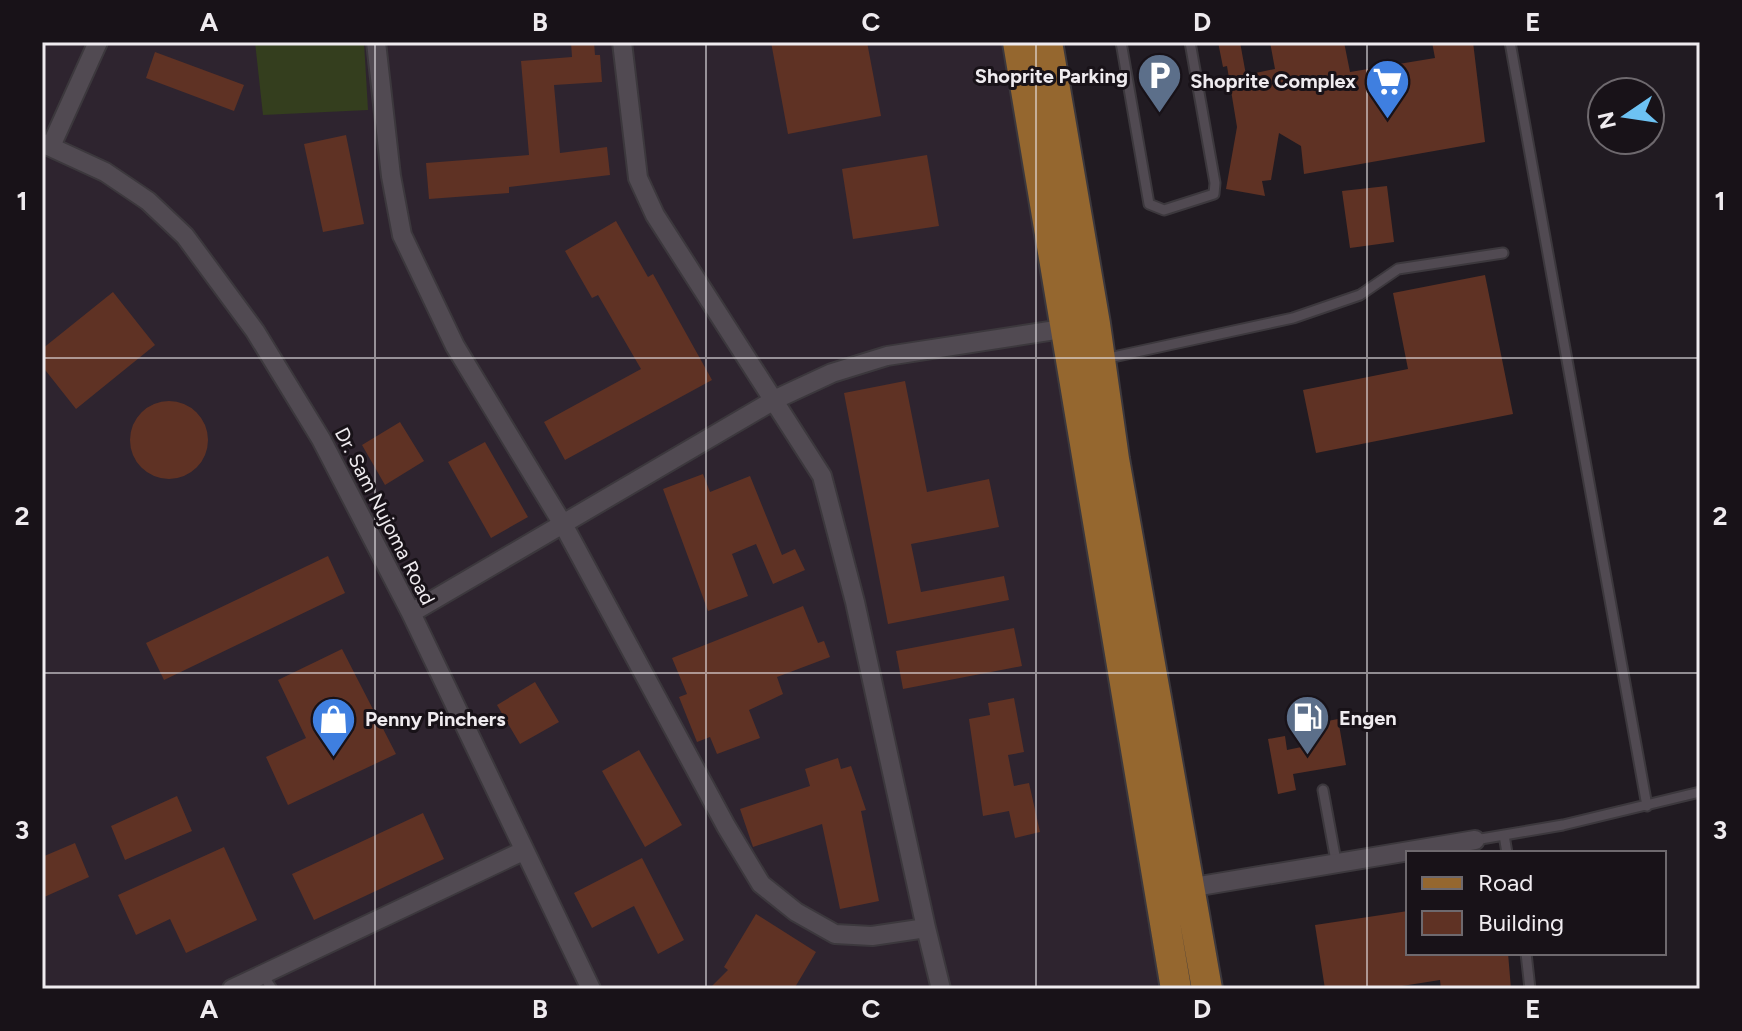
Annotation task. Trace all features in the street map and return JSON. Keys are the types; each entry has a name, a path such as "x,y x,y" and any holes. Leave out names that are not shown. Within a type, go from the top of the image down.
{"main road":[{"path":"1018,42 1176,989"},
{"path":"1047,42 1095,324 1114,459 1207,989"}],"street":[{"path":"46,144 98,42"},
{"path":"376,42 391,176 402,235 455,346 564,526 726,826 761,884 796,912 835,934 872,936 926,928"},
{"path":"622,42 638,178 655,215 776,399 816,463 827,490 941,989"},
{"name":"Dr. Sam Nujoma Road","path":"46,144 105,172 148,201 185,236 255,331 321,439 411,613 591,989"},
{"path":"411,613 776,399 832,373 887,356 1095,324"},
{"path":"1160,893 1475,840"},
{"path":"232,989 268,982 523,851"}],"lane":[{"path":"1121,42 1149,204 1164,210 1214,194 1215,183 1190,42"},
{"path":"1510,42 1647,806"},
{"path":"1100,360 1293,318 1360,295 1398,269 1503,253"},
{"path":"1323,790 1336,861"},
{"path":"1475,840 1647,806 1700,792"},
{"path":"1504,835 1507,851"},
{"path":"1526,955 1530,989"}],"shaded area":[{"path":"42,42 1018,42 1175,989 42,989"}],"green space":[{"path":"255,42 364,42 368,110 263,115"}],"building":[{"path":"571,42 594,42 595,55 600,55 602,82 554,85 560,153 607,147 610,175 509,187 509,193 429,199 426,163 529,155 521,61 572,57"},
{"path":"771,42 867,42 881,116 788,134"},
{"name":"Shoprite Complex","path":"1218,42 1240,42 1246,75 1275,69 1270,42 1344,42 1350,72 1435,58 1432,42 1473,42 1485,142 1304,174 1301,146 1279,133 1271,180 1262,181 1265,196 1226,189 1237,127 1227,66 1223,67"},
{"path":"155,52 244,85 234,111 146,78"},
{"path":"346,135 364,224 323,232 304,144"},
{"path":"927,155 939,226 853,239 842,169"},
{"path":"1387,186 1394,242 1350,248 1342,191"},
{"path":"616,221 648,277 653,274 712,380 565,460 544,422 641,369 598,295 592,298 565,251"},
{"path":"1485,275 1513,414 1316,453 1303,390 1408,369 1393,293"},
{"path":"113,292 155,345 76,409 42,366 42,349"},
{"path":"905,381 927,492 989,479 999,527 911,544 921,592 1004,576 1009,600 888,624 844,393"},
{"path":"169,401 184,404 201,418 208,440 205,455 191,472 169,479 154,476 137,462 130,440 133,425 147,408"},
{"path":"400,422 424,461 385,485 362,445"},
{"path":"485,442 528,517 491,538 448,462"},
{"path":"703,474 710,492 750,476 782,555 795,549 805,570 773,584 756,544 732,554 748,596 708,611 663,489"},
{"path":"328,556 345,593 164,680 146,643"},
{"path":"803,606 818,643 824,641 830,657 777,677 783,694 749,710 760,738 717,754 710,737 697,742 679,697 687,694 672,658"},
{"path":"1014,628 1022,666 903,689 896,651"},
{"path":"342,649 396,754 288,805 266,757 306,738 278,680"},
{"path":"535,682 559,722 520,744 497,705"},
{"path":"1014,698 1024,752 1008,755 1014,786 1029,783 1040,832 1015,838 1009,811 983,816 969,719 990,715 988,703"},
{"name":"Engen","path":"1338,719 1346,765 1293,774 1296,790 1278,794 1268,739 1285,736 1287,750 1316,744 1312,724"},
{"path":"639,750 682,825 645,847 602,771"},
{"path":"838,758 841,769 851,766 866,810 861,811 879,901 840,909 822,824 753,847 740,809 810,786 805,769"},
{"path":"177,796 192,831 125,860 111,826"},
{"path":"423,813 444,859 314,920 292,874"},
{"path":"75,843 89,877 42,898 42,857"},
{"path":"224,847 257,920 186,953 170,919 136,935 118,895"},
{"path":"642,858 684,940 658,954 634,906 592,928 574,893"},
{"path":"1406,911 1406,955 1508,955 1511,989 1441,989 1440,980 1383,989 1325,989 1315,925"},
{"path":"756,914 816,952 794,989 709,989 728,970 724,967"}],"place":[{"name":"Shoprite Parking","path":"1159,115"},
{"name":"Shoprite Complex","path":"1387,120"},
{"name":"Engen","path":"1308,757"},
{"name":"Penny Pinchers","path":"334,758"}]}
